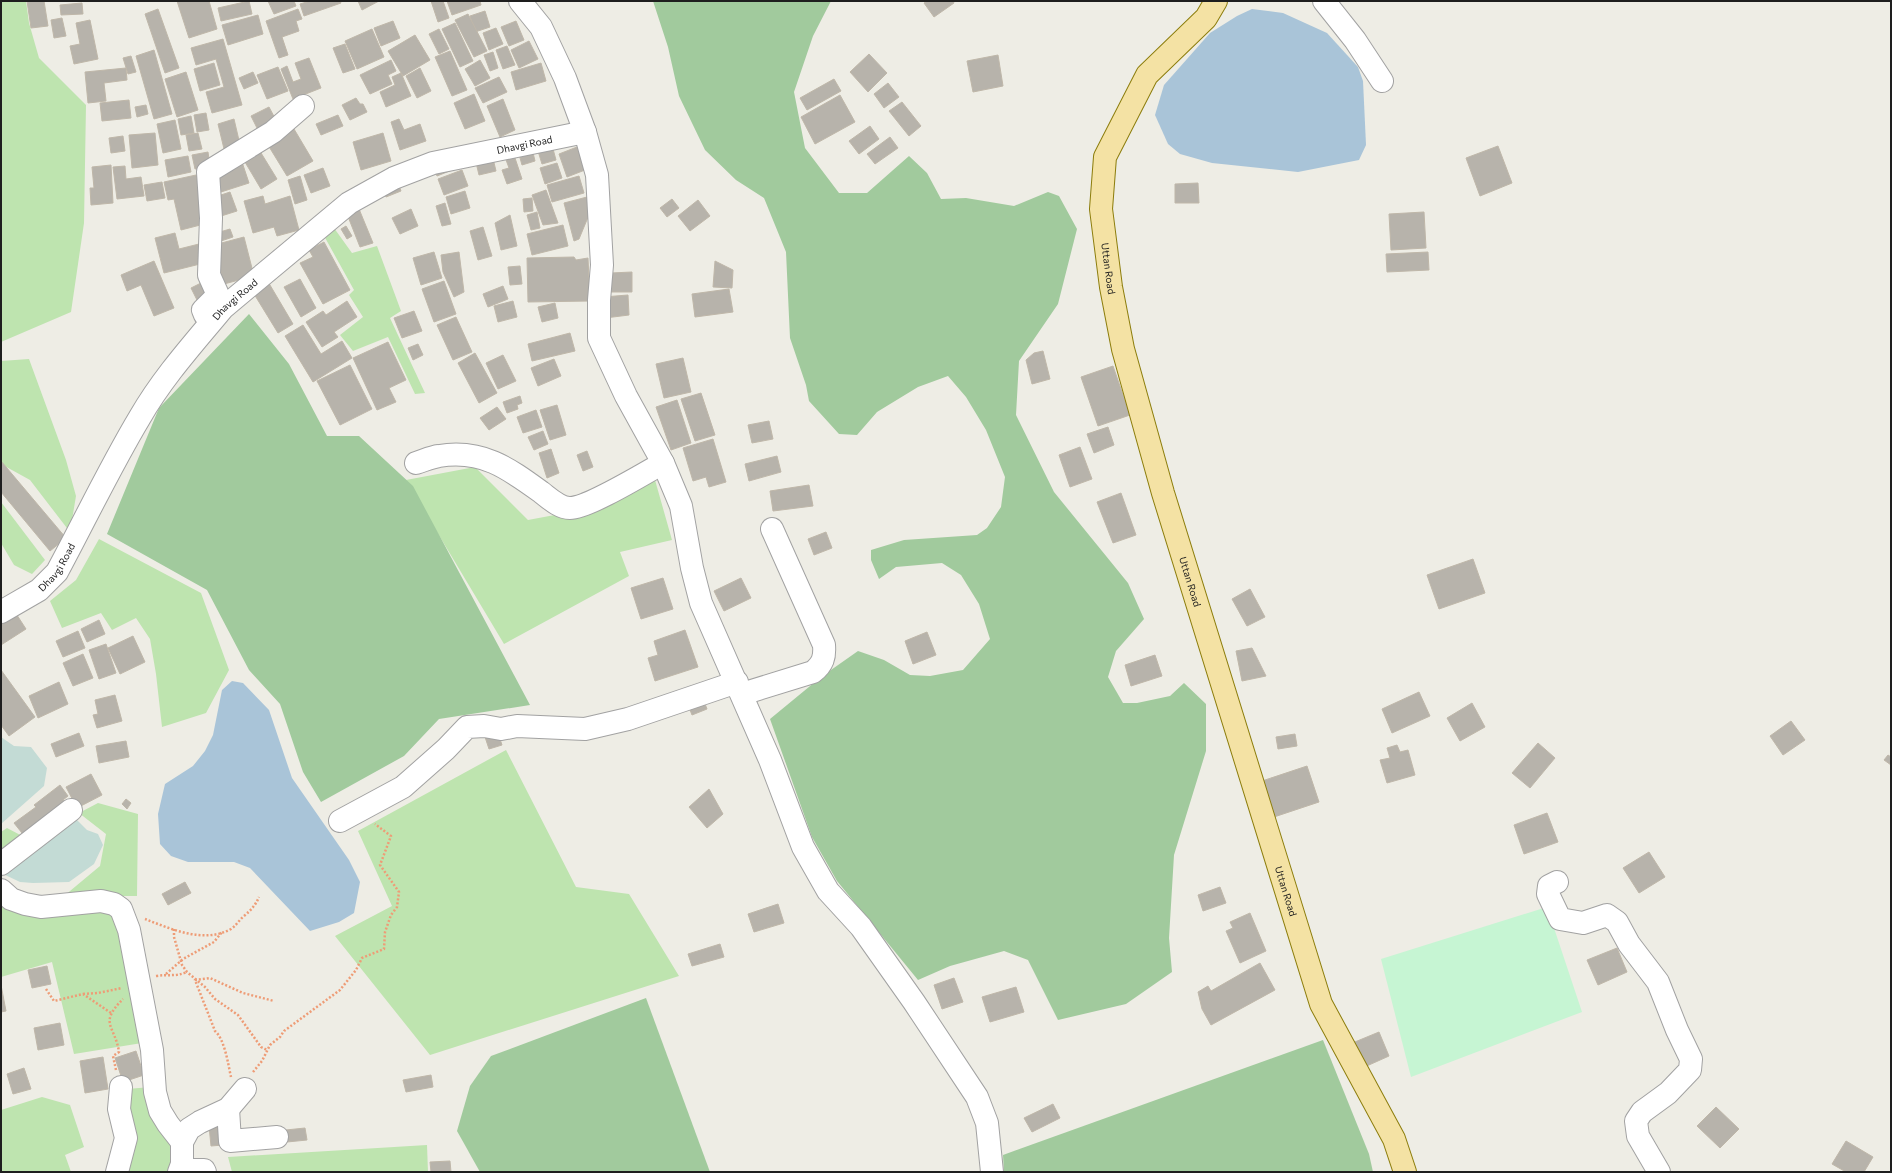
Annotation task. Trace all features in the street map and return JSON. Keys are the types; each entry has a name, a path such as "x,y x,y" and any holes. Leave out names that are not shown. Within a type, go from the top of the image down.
{"main road":[{"name":"Uttan Road","path":"1216,1 1206,18 1147,75 1104,157 1101,209 1111,288 1122,349 1163,493 1321,1004 1394,1139 1405,1172"}],"street":[{"path":"520,1 541,27 565,78 585,132 597,175 602,265 599,300 599,338 626,396 663,463 681,506 692,568 701,603 770,760 803,847 828,891 861,927 914,1002 977,1097 987,1123 992,1172"},
{"path":"1324,1 1354,40 1382,81"},
{"path":"208,326 203,310 218,295 210,275 211,218 208,172 273,132 303,106"},
{"name":"Dhavgi Road","path":"1,612 40,590 56,572 140,416 172,369 223,308 349,203 394,178 433,163 585,132"},
{"path":"416,463 438,456 466,455 489,459 516,473 556,503 570,508 585,505 663,463"},
{"path":"340,821 403,787 446,749 467,727 484,726 501,729 518,726 591,728 739,688 813,672 820,666 825,656 824,645 772,529"},
{"path":"1,864 71,810"},
{"path":"1557,882 1550,886 1548,894 1560,919 1583,923 1607,916 1617,922 1629,944 1658,982 1677,1030 1691,1059 1690,1070 1668,1093 1642,1112 1636,1121 1638,1136 1659,1172"},
{"path":"1,890 10,899 41,907 101,901 114,904 121,909 129,930 152,1050 155,1092 160,1111 182,1142"},
{"path":"117,1172 126,1138 119,1110 121,1087"},
{"path":"179,1172 182,1164 182,1142 189,1129 237,1099"},
{"path":"237,1099 230,1140 277,1137"},
{"path":"186,1172 191,1170 204,1170 205,1172"}],"path":[{"path":"237,1099 248,1078 262,1061 267,1050 284,1031 340,990 356,970 362,958 384,949 385,932 391,916 397,907 399,892 380,865 392,836"},
{"path":"141,916 197,936 222,932 230,930 251,912 259,897"},
{"path":"174,929 174,937 181,960 187,972 205,987 215,999 238,1015 261,1048 267,1050"},
{"path":"165,975 181,960 214,942 222,932"},
{"path":"195,980 210,978 243,993 274,1001"},
{"path":"195,980 215,1031 220,1036 230,1066 230,1076 237,1099"},
{"path":"46,989 54,1001 83,994 126,988"},
{"path":"83,994 111,1013 109,1019 119,1052 113,1056 114,1066 121,1087"}],"green space":[{"path":"1,1 26,1 29,23 39,58 86,105 84,223 71,312 1,342"},
{"path":"653,1 831,1 813,36 794,92 805,148 839,193 867,193 909,156 927,173 941,199 966,198 1014,206 1048,192 1059,196 1077,229 1058,304 1019,361 1016,415 1054,492 1128,583 1144,619 1116,651 1108,677 1123,703 1137,703 1170,696 1184,683 1206,704 1206,751 1174,855 1169,938 1172,972 1126,1004 1058,1020 1028,960 1004,951 950,966 918,980 837,881 812,837 770,719 821,677 858,651 884,660 910,675 930,676 963,670 990,639 979,604 961,575 942,563 896,567 879,579 871,560 871,550 904,540 977,535 987,528 1001,507 1005,477 986,430 966,397 948,376 918,387 877,412 857,435 839,434 809,401 806,385 790,338 786,252 764,198 736,180 705,150 679,96 668,47"},
{"path":"334,228 352,253 377,246 401,311 390,318 425,393 415,394 388,337 353,351 340,335 363,317 349,295 354,290 323,234"},
{"path":"249,314 289,364 327,436 359,436 413,486 530,705 439,719 404,756 321,802 303,772 280,704 249,670 207,590 107,534 159,408"},
{"path":"29,359 66,460 76,496 70,532 30,480 1,464 1,361"},
{"path":"475,467 528,520 576,511 655,480 672,540 620,552 629,576 504,644 406,480"},
{"path":"1,502 45,560 32,574 14,565 1,543"},
{"path":"99,539 201,593 229,670 206,713 162,727 156,674 150,639 136,618 112,630 101,613 62,628 50,601 76,580"},
{"path":"506,750 576,887 629,894 679,976 430,1055 335,936 392,906 358,831"},
{"path":"98,803 138,814 137,896 64,896 100,866 106,834 79,813"},
{"path":"7,828 26,838 1,856 1,832"},
{"path":"1,898 114,912 142,1043 74,1054 52,962 1,977"},
{"path":"1547,907 1582,1012 1411,1077 1381,959"},
{"path":"646,998 710,1172 480,1172 457,1131 470,1086 491,1056"},
{"path":"1323,1040 1369,1154 1373,1172 1004,1172 1003,1155"},
{"path":"151,1087 175,1142 174,1172 127,1172 135,1138 127,1089"},
{"path":"42,1097 70,1105 84,1147 65,1155 71,1172 1,1172 1,1110"},
{"path":"427,1145 428,1172 232,1172 228,1157"}],"shaded area":[{"path":"1252,9 1283,13 1327,33 1358,67 1363,81 1366,145 1359,160 1298,172 1212,163 1180,154 1168,144 1155,115 1164,85 1210,33 1237,16"},
{"path":"232,681 243,683 269,710 292,778 349,860 360,882 354,913 339,922 310,931 250,868 234,862 188,862 171,856 160,844 158,814 165,784 193,766 205,751 213,735 222,690"},
{"path":"1,737 14,746 31,747 47,768 44,786 1,824"},
{"path":"72,815 87,830 98,834 103,845 94,864 69,882 20,882 1,873"}],"building":[{"path":"27,1 44,1 48,26 31,28"},
{"path":"177,1 209,1 217,29 189,38"},
{"path":"249,1 252,14 221,21 218,8"},
{"path":"268,1 294,1 296,6 274,14"},
{"path":"310,1 340,1 341,3 304,16 300,4"},
{"path":"358,1 379,1 362,10"},
{"path":"431,1 443,1 449,18 438,22"},
{"path":"447,1 480,1 481,5 452,15"},
{"path":"927,1 953,1 954,3 934,17 924,3"},
{"path":"82,3 83,14 61,15 60,5"},
{"path":"158,9 179,68 165,73 145,14"},
{"path":"298,9 302,19 296,21 299,31 282,37 288,55 279,58 266,21"},
{"path":"485,11 490,27 475,32 470,16"},
{"path":"468,14 487,51 474,57 455,20"},
{"path":"258,15 263,34 228,45 222,25"},
{"path":"62,18 66,36 54,38 51,20"},
{"path":"90,20 98,59 74,64 70,46 80,44 76,23"},
{"path":"393,21 400,38 381,46 374,28"},
{"path":"516,21 524,40 509,46 501,27"},
{"path":"455,23 473,61 460,67 442,29"},
{"path":"496,28 503,44 489,50 483,33"},
{"path":"372,29 384,57 357,69 345,41"},
{"path":"439,29 449,49 439,54 429,34"},
{"path":"415,35 430,60 403,76 388,51"},
{"path":"223,39 242,105 212,113 206,92 224,87 216,59 196,65 191,48"},
{"path":"529,41 538,59 519,68 511,50"},
{"path":"345,44 355,69 343,73 333,48"},
{"path":"507,46 515,65 503,69 496,50"},
{"path":"154,50 172,114 154,119 136,56"},
{"path":"450,51 467,90 452,96 435,57"},
{"path":"493,52 498,68 490,71 484,55"},
{"path":"869,54 887,73 868,92 850,72"},
{"path":"998,55 1003,86 973,92 967,61"},
{"path":"131,56 136,72 128,74 123,58"},
{"path":"309,58 321,88 293,99 281,69 287,66 293,82 301,79 295,63"},
{"path":"391,60 396,71 388,75 392,84 370,94 360,75"},
{"path":"480,60 490,78 475,86 465,69"},
{"path":"214,63 220,85 200,91 194,69"},
{"path":"541,63 546,81 516,90 511,72"},
{"path":"278,67 288,91 267,99 257,75"},
{"path":"126,68 127,80 104,83 106,101 88,103 85,72"},
{"path":"420,68 431,91 417,98 406,76"},
{"path":"186,72 198,110 177,117 165,79"},
{"path":"253,72 258,83 244,89 239,78"},
{"path":"401,73 411,96 386,107 380,92 395,85 392,77"},
{"path":"499,77 507,92 483,103 475,88"},
{"path":"834,79 841,91 807,110 800,98"},
{"path":"888,83 899,97 884,108 874,94"},
{"path":"474,94 485,121 465,129 454,103"},
{"path":"840,95 855,122 815,144 801,117"},
{"path":"356,98 360,104 363,104 367,112 350,120 342,105"},
{"path":"503,99 515,130 500,137 487,106"},
{"path":"129,100 131,118 102,121 100,103"},
{"path":"902,102 921,126 909,136 889,111"},
{"path":"146,105 148,114 137,117 135,107"},
{"path":"269,107 278,124 260,134 251,116"},
{"path":"206,113 209,130 197,132 194,115"},
{"path":"338,115 343,126 321,135 316,124"},
{"path":"191,116 194,133 181,135 178,119"},
{"path":"234,119 241,149 225,153 218,124"},
{"path":"399,119 404,130 420,124 426,141 400,150 391,122"},
{"path":"175,120 181,149 163,153 157,124"},
{"path":"870,126 879,139 859,154 849,141"},
{"path":"294,129 313,161 287,176 268,145"},
{"path":"155,133 158,165 132,168 129,135"},
{"path":"198,133 202,149 189,151 186,135"},
{"path":"383,133 391,161 361,170 353,142"},
{"path":"549,134 556,160 542,164 534,138"},
{"path":"123,136 125,151 111,153 109,138"},
{"path":"529,136 535,161 522,165 515,140"},
{"path":"890,137 898,148 875,164 867,154"},
{"path":"510,143 522,179 507,184 502,170 509,168 501,146"},
{"path":"490,146 496,171 479,175 473,150"},
{"path":"1498,146 1512,183 1480,196 1466,158"},
{"path":"577,147 585,170 567,177 559,154"},
{"path":"258,148 277,179 261,189 242,157"},
{"path":"208,152 210,166 195,169 192,155"},
{"path":"188,156 191,172 168,177 165,160"},
{"path":"242,162 249,183 221,192 214,171"},
{"path":"450,163 452,170 437,176 434,169"},
{"path":"557,163 562,178 545,184 540,168"},
{"path":"111,165 113,203 91,205 90,188 94,188 92,167"},
{"path":"125,166 126,179 141,177 144,196 117,199 113,167"},
{"path":"323,168 330,186 311,193 304,175"},
{"path":"462,170 468,186 444,195 438,179"},
{"path":"196,175 208,223 181,230 174,199 168,200 164,182"},
{"path":"395,175 401,191 386,197 379,181"},
{"path":"300,176 307,200 295,204 288,180"},
{"path":"579,176 584,193 552,202 547,185"},
{"path":"162,182 165,198 147,201 144,185"},
{"path":"1198,183 1199,203 1175,203 1175,184"},
{"path":"546,190 558,223 543,225 532,195"},
{"path":"465,191 470,208 451,214 446,197"},
{"path":"230,192 237,211 218,217 212,198"},
{"path":"263,196 265,204 290,196 299,230 277,236 274,227 253,233 244,201"},
{"path":"587,197 591,210 579,239 574,241 564,203"},
{"path":"532,198 533,211 524,212 523,199"},
{"path":"672,199 679,208 667,217 660,208"},
{"path":"698,200 710,216 690,231 678,216"},
{"path":"445,203 451,224 442,226 436,206"},
{"path":"359,209 373,243 360,247 347,214"},
{"path":"411,209 418,226 400,234 392,218"},
{"path":"537,212 540,228 531,230 527,215"},
{"path":"1424,212 1426,248 1391,250 1389,214"},
{"path":"510,215 517,246 501,250 495,223"},
{"path":"563,225 568,246 532,255 527,234"},
{"path":"346,226 352,236 347,239 341,229"},
{"path":"483,227 492,256 478,260 470,231"},
{"path":"230,229 233,237 215,243 213,234"},
{"path":"175,233 179,249 203,243 208,262 164,273 155,238"},
{"path":"244,237 254,276 224,284 214,245"},
{"path":"324,242 350,290 323,304 300,263 313,257 309,250"},
{"path":"434,252 442,278 421,285 413,258"},
{"path":"459,252 464,292 454,297 443,272 441,255"},
{"path":"1428,252 1429,270 1387,272 1386,254"},
{"path":"574,257 576,260 588,258 590,301 528,302 527,258"},
{"path":"154,261 174,308 154,316 141,285 127,291 121,275"},
{"path":"715,261 733,270 732,288 713,287"},
{"path":"520,266 522,284 510,285 508,267"},
{"path":"632,272 632,292 611,292 611,273"},
{"path":"300,279 316,308 301,317 284,287"},
{"path":"267,280 293,324 278,333 251,289"},
{"path":"205,281 211,296 198,302 191,288"},
{"path":"444,281 456,314 434,322 422,289"},
{"path":"503,286 508,299 488,307 483,294"},
{"path":"729,289 733,312 695,317 692,294"},
{"path":"628,295 629,315 605,318 603,297"},
{"path":"347,301 357,317 334,332 338,337 322,347 306,322 323,311 326,315"},
{"path":"513,301 517,317 498,322 494,306"},
{"path":"555,303 558,318 542,322 538,307"},
{"path":"414,311 422,331 402,338 394,318"},
{"path":"456,317 472,352 453,360 437,325"},
{"path":"303,325 321,354 342,341 352,358 313,382 285,336"},
{"path":"570,333 575,351 532,361 528,344"},
{"path":"388,342 406,380 389,388 396,402 377,410 353,358"},
{"path":"418,344 423,355 413,360 408,348"},
{"path":"1043,351 1050,379 1032,384 1026,360 1034,353"},
{"path":"475,353 497,393 479,403 458,363"},
{"path":"503,355 516,381 498,389 486,363"},
{"path":"683,358 691,392 664,398 656,364"},
{"path":"554,359 561,376 538,386 531,368"},
{"path":"350,365 372,409 340,425 317,381"},
{"path":"1113,366 1130,415 1098,426 1081,377"},
{"path":"701,393 715,435 695,441 681,399"},
{"path":"520,396 522,403 517,405 518,409 507,413 503,402"},
{"path":"677,400 691,443 671,450 656,407"},
{"path":"557,405 566,435 550,440 540,410"},
{"path":"497,407 506,419 489,430 480,418"},
{"path":"536,410 542,427 523,433 517,417"},
{"path":"769,421 773,439 752,443 748,425"},
{"path":"1108,427 1114,445 1094,453 1087,434"},
{"path":"543,431 548,444 534,450 528,437"},
{"path":"713,439 726,482 709,487 706,477 693,481 683,448"},
{"path":"1080,447 1092,479 1070,487 1059,455"},
{"path":"551,449 559,473 547,478 539,453"},
{"path":"587,451 593,467 583,471 577,455"},
{"path":"777,456 781,472 749,481 745,464"},
{"path":"1,461 66,538 50,551 1,492"},
{"path":"809,485 813,506 773,511 770,491"},
{"path":"1121,493 1136,535 1113,543 1097,502"},
{"path":"826,532 832,548 814,555 808,539"},
{"path":"1473,559 1485,593 1439,609 1427,575"},
{"path":"663,578 673,609 641,619 631,588"},
{"path":"741,578 751,598 724,611 714,591"},
{"path":"1250,589 1265,617 1247,626 1232,599"},
{"path":"13,609 26,629 1,645 1,616"},
{"path":"99,620 105,634 87,642 81,629"},
{"path":"685,630 698,667 655,681 648,658 658,655 654,641"},
{"path":"78,631 85,648 63,657 56,641"},
{"path":"927,632 936,655 913,664 905,641"},
{"path":"133,636 145,662 120,674 108,648"},
{"path":"106,644 116,673 99,679 89,650"},
{"path":"1252,648 1266,676 1242,681 1236,651"},
{"path":"83,654 93,678 73,686 63,663"},
{"path":"1155,655 1162,676 1131,686 1125,665"},
{"path":"1,670 35,717 9,736 1,725"},
{"path":"59,682 68,704 38,718 29,696"},
{"path":"1419,692 1430,716 1392,733 1382,709"},
{"path":"115,695 122,721 97,728 93,715 98,714 95,700"},
{"path":"702,696 707,709 692,715 687,702"},
{"path":"1472,703 1485,727 1460,741 1447,718"},
{"path":"1791,721 1805,740 1783,755 1770,736"},
{"path":"79,733 84,746 56,757 51,744"},
{"path":"498,733 502,745 489,749 485,737"},
{"path":"1295,734 1297,746 1278,749 1276,737"},
{"path":"126,741 129,757 99,763 96,746"},
{"path":"1538,743 1555,758 1530,788 1512,773"},
{"path":"1397,745 1400,752 1408,750 1415,775 1387,783 1380,760 1390,758 1387,748"},
{"path":"1888,755 1891,757 1891,765 1884,760"},
{"path":"1307,766 1319,802 1274,817 1262,781"},
{"path":"91,774 102,795 77,808 66,787"},
{"path":"60,785 68,796 63,800 68,807 26,838 14,823 36,807 34,805"},
{"path":"709,789 723,814 707,828 689,807"},
{"path":"126,799 131,803 127,809 122,804"},
{"path":"1547,813 1558,842 1524,854 1514,825"},
{"path":"1649,852 1665,877 1639,893 1623,868"},
{"path":"185,882 191,893 168,905 162,894"},
{"path":"1220,887 1226,903 1203,911 1198,895"},
{"path":"778,904 784,923 754,932 748,914"},
{"path":"1250,913 1266,951 1240,963 1226,931 1233,928 1230,922"},
{"path":"720,944 724,957 692,966 688,954"},
{"path":"1617,948 1627,972 1598,985 1587,960"},
{"path":"1260,963 1275,990 1211,1025 1202,1009 1198,992 1208,986 1211,991"},
{"path":"47,966 51,984 32,988 28,970"},
{"path":"954,978 963,1002 942,1009 934,985"},
{"path":"1,985 6,1011 1,1012"},
{"path":"1016,987 1024,1012 990,1022 982,997"},
{"path":"60,1023 64,1045 38,1050 34,1028"},
{"path":"1379,1032 1389,1056 1360,1069 1350,1044"},
{"path":"136,1051 144,1075 123,1082 115,1058"},
{"path":"103,1057 108,1089 85,1093 80,1061"},
{"path":"24,1068 31,1089 13,1094 7,1074"},
{"path":"431,1075 433,1087 406,1092 403,1080"},
{"path":"1053,1104 1060,1118 1032,1132 1024,1118"},
{"path":"1716,1107 1739,1129 1720,1148 1697,1126"},
{"path":"222,1125 223,1145 211,1146 209,1126"},
{"path":"305,1128 307,1140 287,1142 286,1130"},
{"path":"1846,1141 1873,1157 1864,1172 1846,1172 1832,1164"},
{"path":"450,1161 451,1172 431,1172 430,1162"}]}
